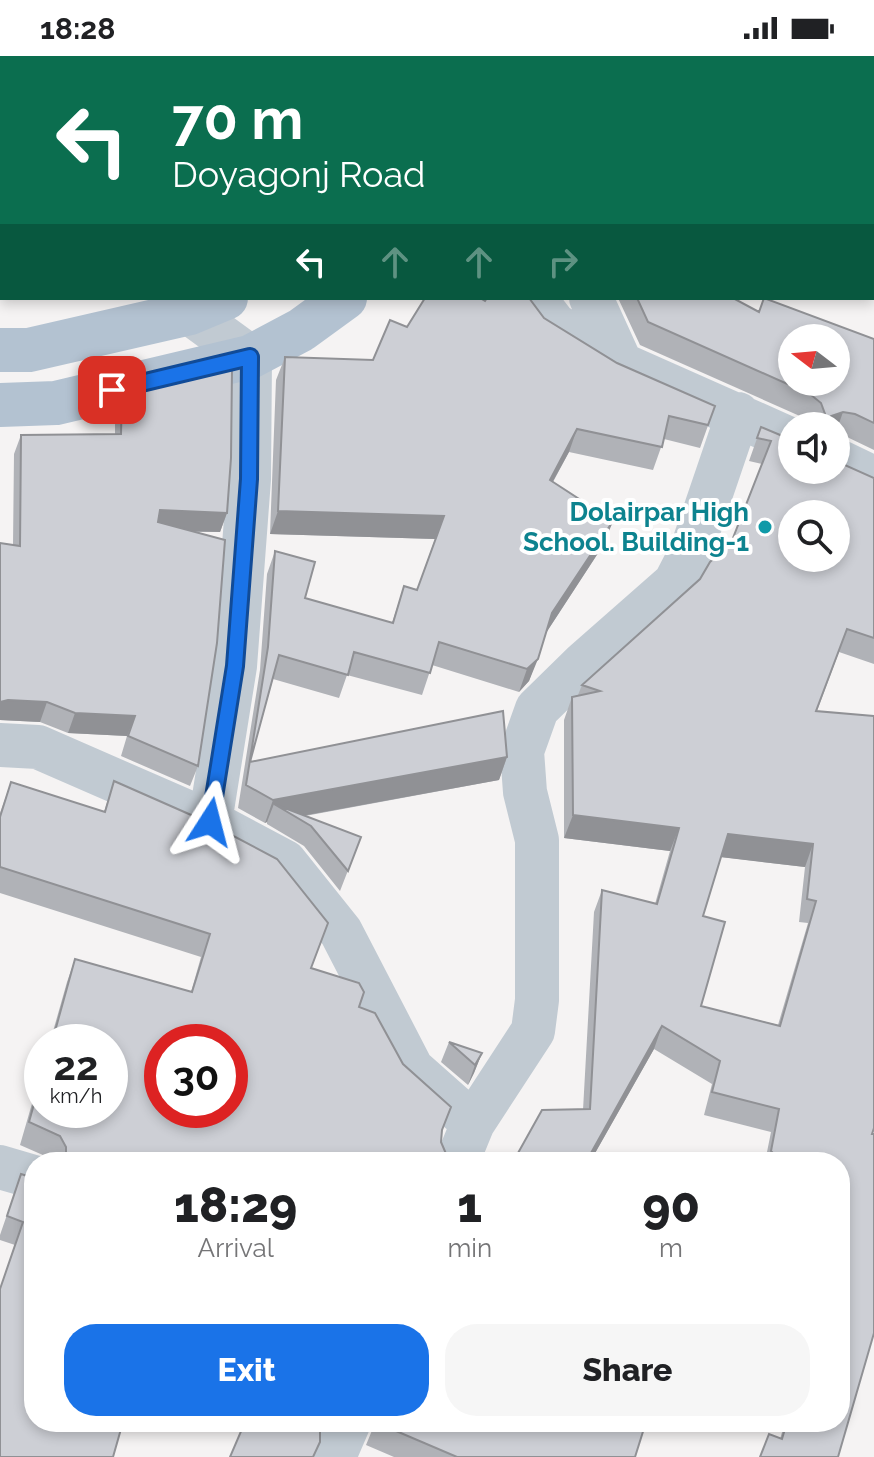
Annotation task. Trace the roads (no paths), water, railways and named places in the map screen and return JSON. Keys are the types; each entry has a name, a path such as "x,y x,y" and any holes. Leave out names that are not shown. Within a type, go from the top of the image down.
{"main road":[{"path":"0,405 56,403 250,357 301,330 342,300"},
{"path":"0,350 29,350 208,306"}],"street":[{"path":"536,300 555,325 621,364 778,433"},
{"path":"592,300 621,364"},
{"path":"208,306 250,357 249,479 235,666 210,822"},
{"path":"0,745 38,747 210,822 285,862 341,932 412,1069 465,1142 533,1031 537,840 525,792 522,751 537,709 675,583 691,552 738,414"},
{"path":"850,467 874,478"},
{"path":"0,1167 24,1174"},
{"path":"334,1457 345,1432"}],"place":[{"name":"Dolairpar High School. Building-1","path":"765,527"}]}
